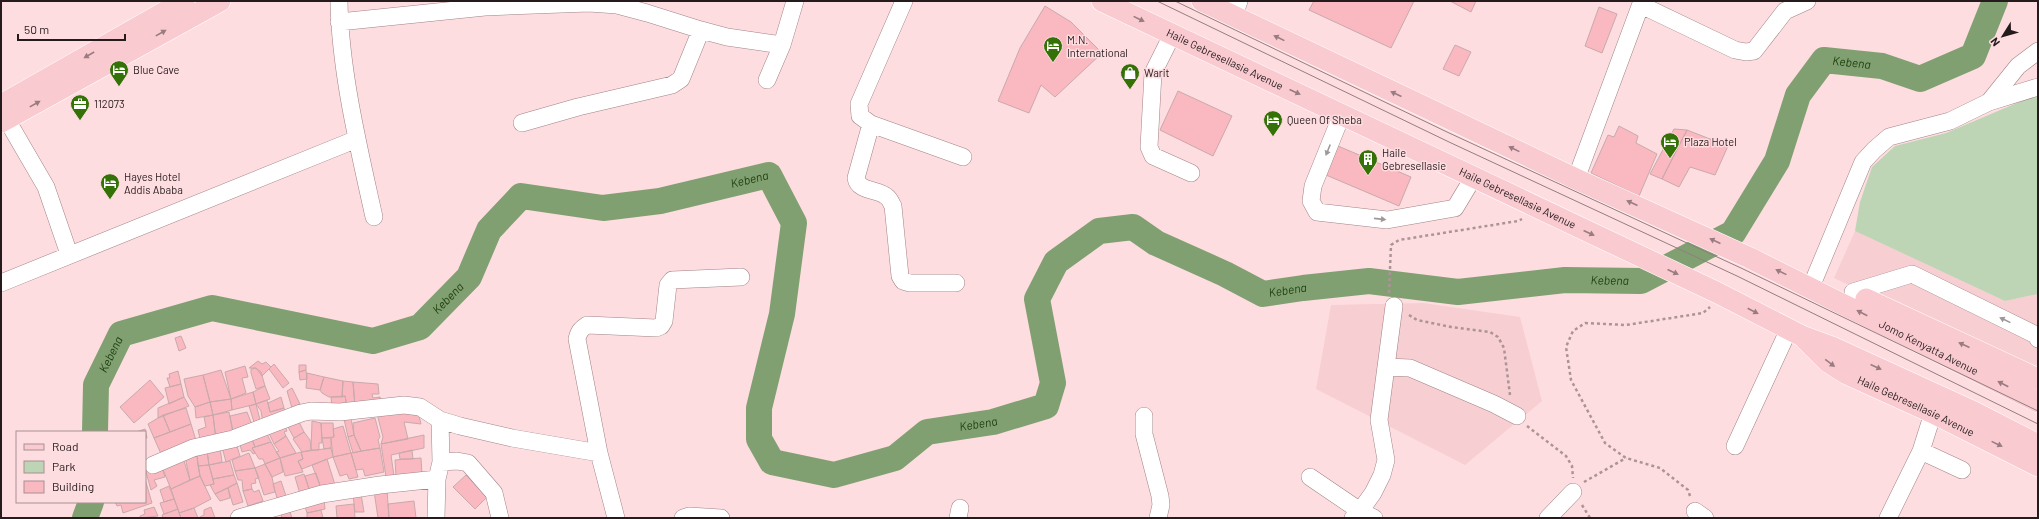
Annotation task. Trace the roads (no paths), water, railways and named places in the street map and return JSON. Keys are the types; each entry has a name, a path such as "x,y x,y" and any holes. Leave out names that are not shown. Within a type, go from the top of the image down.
{"main road":[{"path":"3,116 184,1"},
{"path":"3,116 220,1"},
{"name":"Haile Gebresellasie Avenue","path":"1102,1 1722,295 1795,332 1832,347 1968,410 2038,445"},
{"path":"1202,1 1236,9 1576,179"},
{"name":"Jomo Kenyatta Avenue","path":"1576,179 1668,219 1750,258 2038,402"},
{"path":"1815,290 1852,292 2038,378"},
{"name":"Haile Gebresellasie Avenue","path":"1795,332 1828,362 1847,374 1933,413 2038,466"}],"street":[{"path":"339,1 339,22 357,139 374,217"},
{"path":"767,80 782,45 795,1"},
{"path":"904,1 859,104 860,116 871,124 963,157"},
{"path":"1576,179 1642,3 1735,50 1746,52 1754,51 1785,6 1807,1"},
{"path":"339,22 485,7 589,3 625,7 727,37 782,45"},
{"path":"522,123 578,107 672,86 681,80 701,30"},
{"path":"1172,35 1153,73 1149,147 1153,156 1190,172"},
{"path":"1989,102 2018,66 2038,51"},
{"path":"1815,290 1863,162 1874,150 1889,137 1950,121 1989,102 2038,87"},
{"path":"1342,114 1313,186 1310,201 1317,212 1387,220 1454,208 1473,178"},
{"path":"3,116 46,187 69,254"},
{"path":"871,124 856,178 860,186 887,197 893,206 900,276 903,281 910,282 956,283"},
{"path":"1,283 69,254 357,139"},
{"path":"1852,292 1912,274 2036,335 2038,339"},
{"path":"616,518 599,453 577,339 581,329 587,326 656,328 661,326 664,321 668,285 672,280 741,277"},
{"path":"1310,477 1362,516 1382,475 1386,460 1379,420 1387,368 1391,300"},
{"path":"1735,446 1795,332"},
{"path":"1387,368 1410,368 1494,404 1517,416"},
{"path":"153,465 194,448 232,439 311,411 340,412 404,405 420,407 440,420 512,438 599,453"},
{"path":"1888,518 1921,451 1933,413"},
{"path":"1144,416 1144,434 1160,496 1161,505 1158,518"},
{"path":"436,518 437,479 441,462 440,420"},
{"path":"1921,451 1962,470"},
{"path":"441,462 457,461 468,463 494,493 500,518"},
{"path":"239,518 322,494 380,485 437,479"},
{"path":"1548,518 1578,487"},
{"path":"683,518 689,516 721,518"}],"waterway":[{"name":"Kebena","path":"95,431 96,385 121,334 212,308 373,341 420,327 469,277 489,230 521,196 603,208 660,201 769,175 794,223 782,314 759,408 759,439 772,462 834,475 895,458 927,432 993,422 1046,406 1053,383 1037,299 1056,262 1099,231 1133,227 1156,243 1225,274 1263,294 1369,281 1458,292 1565,280 1641,281 1733,233 1777,161 1798,95 1824,60 1882,66 1920,79 1973,56 1995,1"},
{"name":"Kebena","path":"85,518 91,503"}],"tram line":[{"path":"1157,1 1449,142 1737,276 2038,424"},
{"path":"1175,1 1447,132 1741,268 2038,411"}],"place":[{"name":"M.N. International","path":"1053,63"},
{"name":"Blue Cave","path":"119,87"},
{"name":"Warit","path":"1130,90"},
{"name":"112073","path":"80,121"},
{"name":"Queen Of Sheba","path":"1273,137"},
{"name":"Plaza Hotel","path":"1670,159"},
{"name":"Haile Gebresellasie","path":"1368,176"},
{"name":"Hayes Hotel Addis Ababa","path":"110,200"}]}
